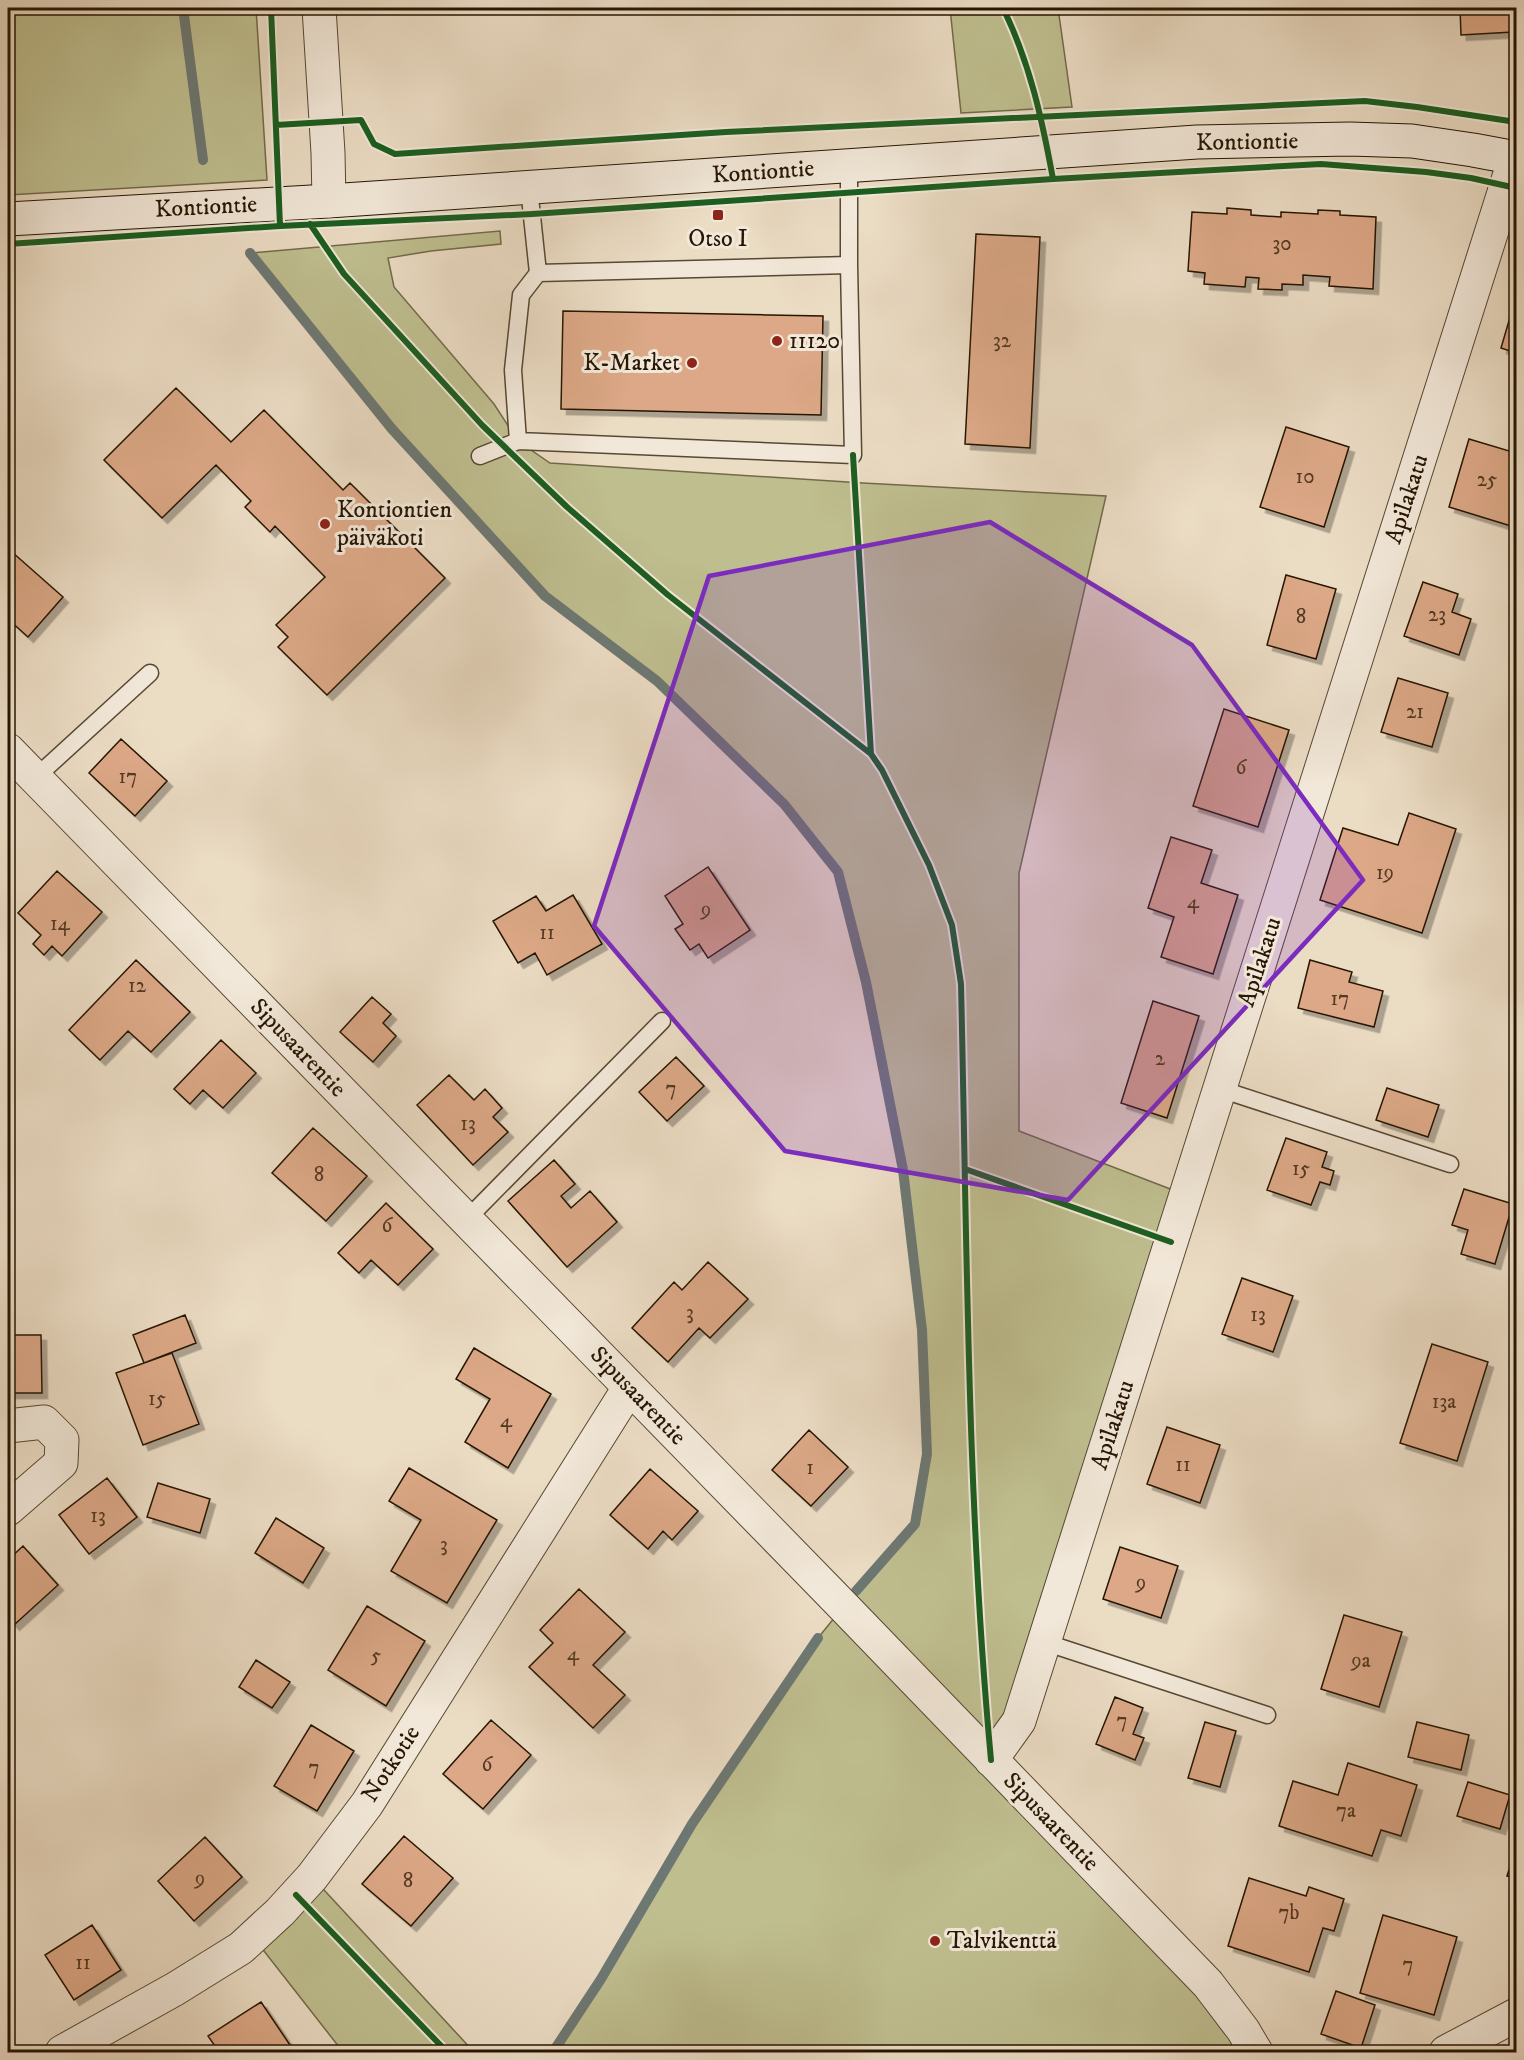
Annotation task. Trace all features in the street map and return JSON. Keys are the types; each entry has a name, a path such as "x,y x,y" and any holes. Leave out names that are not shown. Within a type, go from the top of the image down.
{"street":[{"path":"319,8 329,201"},
{"name":"Kontiontie","path":"8,219 329,201 1197,142 1412,141 1516,158"},
{"name":"Apilakatu","path":"991,1760 1019,1721 1516,158"},
{"name":"Sipusaarentie","path":"8,750 1208,1984 1243,2030 1256,2052"},
{"name":"Notkotie","path":"62,2052 175,1989 241,1948 280,1912 312,1877 367,1804 630,1388"},
{"path":"8,1426 44,1422 62,1440 61,1462 8,1509"},
{"path":"1446,2052 1516,2015"}],"lane":[{"path":"480,456 518,441 853,455 849,166"},
{"path":"518,441 513,370 521,295 538,273 529,188"},
{"path":"538,273 849,265"},
{"path":"35,778 150,673"},
{"path":"466,1220 662,1021"},
{"path":"1220,1089 1450,1164"},
{"path":"1044,1642 1267,1715"}],"highlighted area":[{"path":"990,522 1192,645 1363,880 1068,1200 785,1151 594,926 709,576"}],"shaded area":[{"path":"8,8 256,8 267,180 8,195"},
{"path":"950,8 1058,8 1072,107 961,113"},
{"path":"500,231 501,244 388,258 394,287 494,404 518,441 550,463 1106,496 1019,873 1019,1131 1186,1195 991,1760 1256,2052 553,2052 601,1979 692,1824 818,1638 915,1524 927,1454 922,1330 903,1170 866,982 838,872 784,804 657,681 545,596 392,429 250,253"},
{"path":"312,1877 474,2052 343,2052 253,1937"}],"building":[{"path":"1460,8 1512,8 1513,32 1461,35"},
{"path":"1227,208 1251,210 1251,215 1281,217 1281,212 1318,214 1318,210 1340,211 1340,215 1376,217 1373,289 1329,286 1330,277 1303,275 1303,285 1282,284 1282,290 1258,289 1259,278 1246,277 1245,287 1204,284 1205,273 1188,271 1192,212 1227,214"},
{"path":"976,234 1040,237 1030,448 965,444"},
{"path":"1513,307 1516,308 1516,353 1501,348"},
{"name":"K-Market","path":"563,311 823,316 821,415 561,409"},
{"path":"176,388 231,442 264,410 343,490 350,483 445,578 327,695 278,647 288,637 276,625 325,577 275,526 270,532 245,507 251,501 216,465 162,518 104,460"},
{"path":"1286,427 1349,447 1324,527 1260,507"},
{"path":"1469,439 1516,453 1516,507 1511,526 1449,507"},
{"path":"12,552 63,597 28,637 8,619 8,557"},
{"path":"1286,575 1336,589 1316,659 1267,645"},
{"path":"1423,582 1458,594 1452,612 1471,619 1459,655 1404,636"},
{"path":"1398,678 1448,693 1432,747 1381,732"},
{"path":"1224,709 1289,730 1258,827 1193,806"},
{"path":"121,739 167,781 135,816 89,773"},
{"path":"1409,813 1456,829 1422,933 1320,900 1343,828 1398,845"},
{"path":"1171,837 1212,850 1201,883 1238,895 1213,974 1161,957 1174,917 1148,908"},
{"path":"708,867 750,930 708,958 699,944 690,950 675,929 683,924 665,896"},
{"path":"57,871 102,912 62,956 52,946 44,955 33,944 41,935 18,913"},
{"path":"573,895 602,944 547,975 535,953 518,963 493,921 536,896 546,911"},
{"path":"136,960 190,1012 151,1052 128,1031 100,1060 69,1030"},
{"path":"1310,960 1352,972 1349,982 1383,991 1374,1027 1298,1008"},
{"path":"372,997 391,1014 383,1023 396,1036 373,1062 340,1032"},
{"path":"1153,1001 1199,1016 1167,1118 1121,1103"},
{"path":"221,1040 256,1073 223,1108 203,1090 190,1104 174,1089"},
{"path":"676,1057 704,1086 667,1121 639,1092"},
{"path":"449,1075 474,1100 485,1089 502,1108 493,1117 508,1132 473,1165 417,1105"},
{"path":"1387,1088 1439,1105 1428,1137 1376,1120"},
{"path":"313,1128 367,1176 326,1221 272,1173"},
{"path":"1286,1138 1327,1152 1322,1167 1334,1171 1330,1185 1320,1182 1311,1205 1267,1190"},
{"path":"554,1160 575,1184 561,1196 571,1208 590,1191 617,1222 567,1267 508,1201"},
{"path":"1464,1189 1513,1204 1495,1264 1461,1254 1468,1230 1452,1225"},
{"path":"386,1203 433,1249 398,1285 371,1260 359,1273 338,1253"},
{"path":"708,1262 748,1299 710,1338 699,1328 668,1362 632,1328 674,1282 682,1290"},
{"path":"1242,1278 1293,1296 1273,1352 1222,1334"},
{"path":"185,1315 196,1343 144,1363 133,1335"},
{"path":"8,1335 41,1335 42,1393 8,1393"},
{"path":"1432,1344 1488,1362 1457,1461 1400,1443"},
{"path":"474,1348 551,1394 508,1468 465,1442 490,1399 456,1379"},
{"path":"172,1353 199,1424 143,1445 116,1373"},
{"path":"1167,1427 1220,1445 1200,1503 1147,1484"},
{"path":"809,1430 848,1467 811,1506 772,1470"},
{"path":"409,1468 497,1520 447,1603 391,1571 421,1520 389,1501"},
{"path":"650,1469 698,1511 672,1540 663,1531 648,1549 610,1515"},
{"path":"107,1478 137,1517 89,1554 59,1515"},
{"path":"158,1483 210,1499 200,1533 147,1517"},
{"path":"276,1518 324,1548 303,1583 255,1553"},
{"path":"23,1546 58,1585 14,1625 8,1618 8,1560"},
{"path":"1120,1547 1178,1566 1161,1618 1103,1599"},
{"path":"579,1589 625,1632 593,1665 625,1695 593,1728 529,1667 553,1643 540,1630"},
{"path":"367,1606 425,1641 386,1706 328,1670"},
{"path":"1344,1615 1402,1632 1379,1707 1321,1689"},
{"path":"256,1660 290,1682 272,1708 239,1687"},
{"path":"1115,1697 1143,1708 1133,1734 1144,1738 1135,1760 1096,1744"},
{"path":"491,1720 531,1755 483,1809 443,1774"},
{"path":"1205,1722 1236,1731 1220,1787 1188,1778"},
{"path":"1417,1722 1469,1735 1461,1770 1408,1757"},
{"path":"311,1725 354,1751 317,1811 274,1786"},
{"path":"1348,1763 1417,1785 1401,1836 1381,1830 1372,1856 1279,1826 1293,1781 1338,1795"},
{"path":"1468,1782 1510,1795 1500,1829 1457,1816"},
{"path":"404,1836 453,1878 411,1926 362,1884"},
{"path":"205,1837 242,1877 194,1921 158,1881"},
{"path":"1516,1847 1516,1879 1507,1876"},
{"path":"1249,1878 1306,1896 1309,1887 1344,1899 1334,1931 1323,1928 1309,1972 1228,1946"},
{"path":"1383,1915 1457,1937 1434,2015 1360,1993"},
{"path":"92,1925 121,1970 74,2000 45,1955"},
{"path":"1336,1991 1375,2005 1361,2048 1321,2034"},
{"path":"261,2002 290,2045 279,2052 219,2052 208,2036"}],"waterway":[{"path":"183,8 203,160"},
{"path":"250,253 392,429 545,596 657,681 784,804 838,872 866,982 903,1170 922,1330 927,1454 915,1524 856,1591"},
{"path":"553,2052 601,1979 692,1824 818,1638"}],"cycle path":[{"path":"271,8 280,226"},
{"path":"1003,8 1028,70 1053,179"},
{"path":"276,125 361,120 374,144 395,154 726,132 1365,101 1516,122"},
{"path":"8,244 280,226 532,214 1053,179 1321,164 1426,172 1471,178 1516,188"},
{"path":"310,224 344,274 482,425 567,507 668,595 871,754 882,770 929,865 952,925 961,984 973,1469 977,1566 991,1760"},
{"path":"853,455 871,754"},
{"path":"965,1169 1171,1242"},
{"path":"296,1895 447,2052"}],"place":[{"name":"Otso I","path":"718,215"},
{"name":"11120","path":"777,341"},
{"name":"K-Market","path":"692,363"},
{"name":"Kontiontien päiväkoti","path":"325,524"},
{"name":"Talvikenttä","path":"935,1941"}]}
